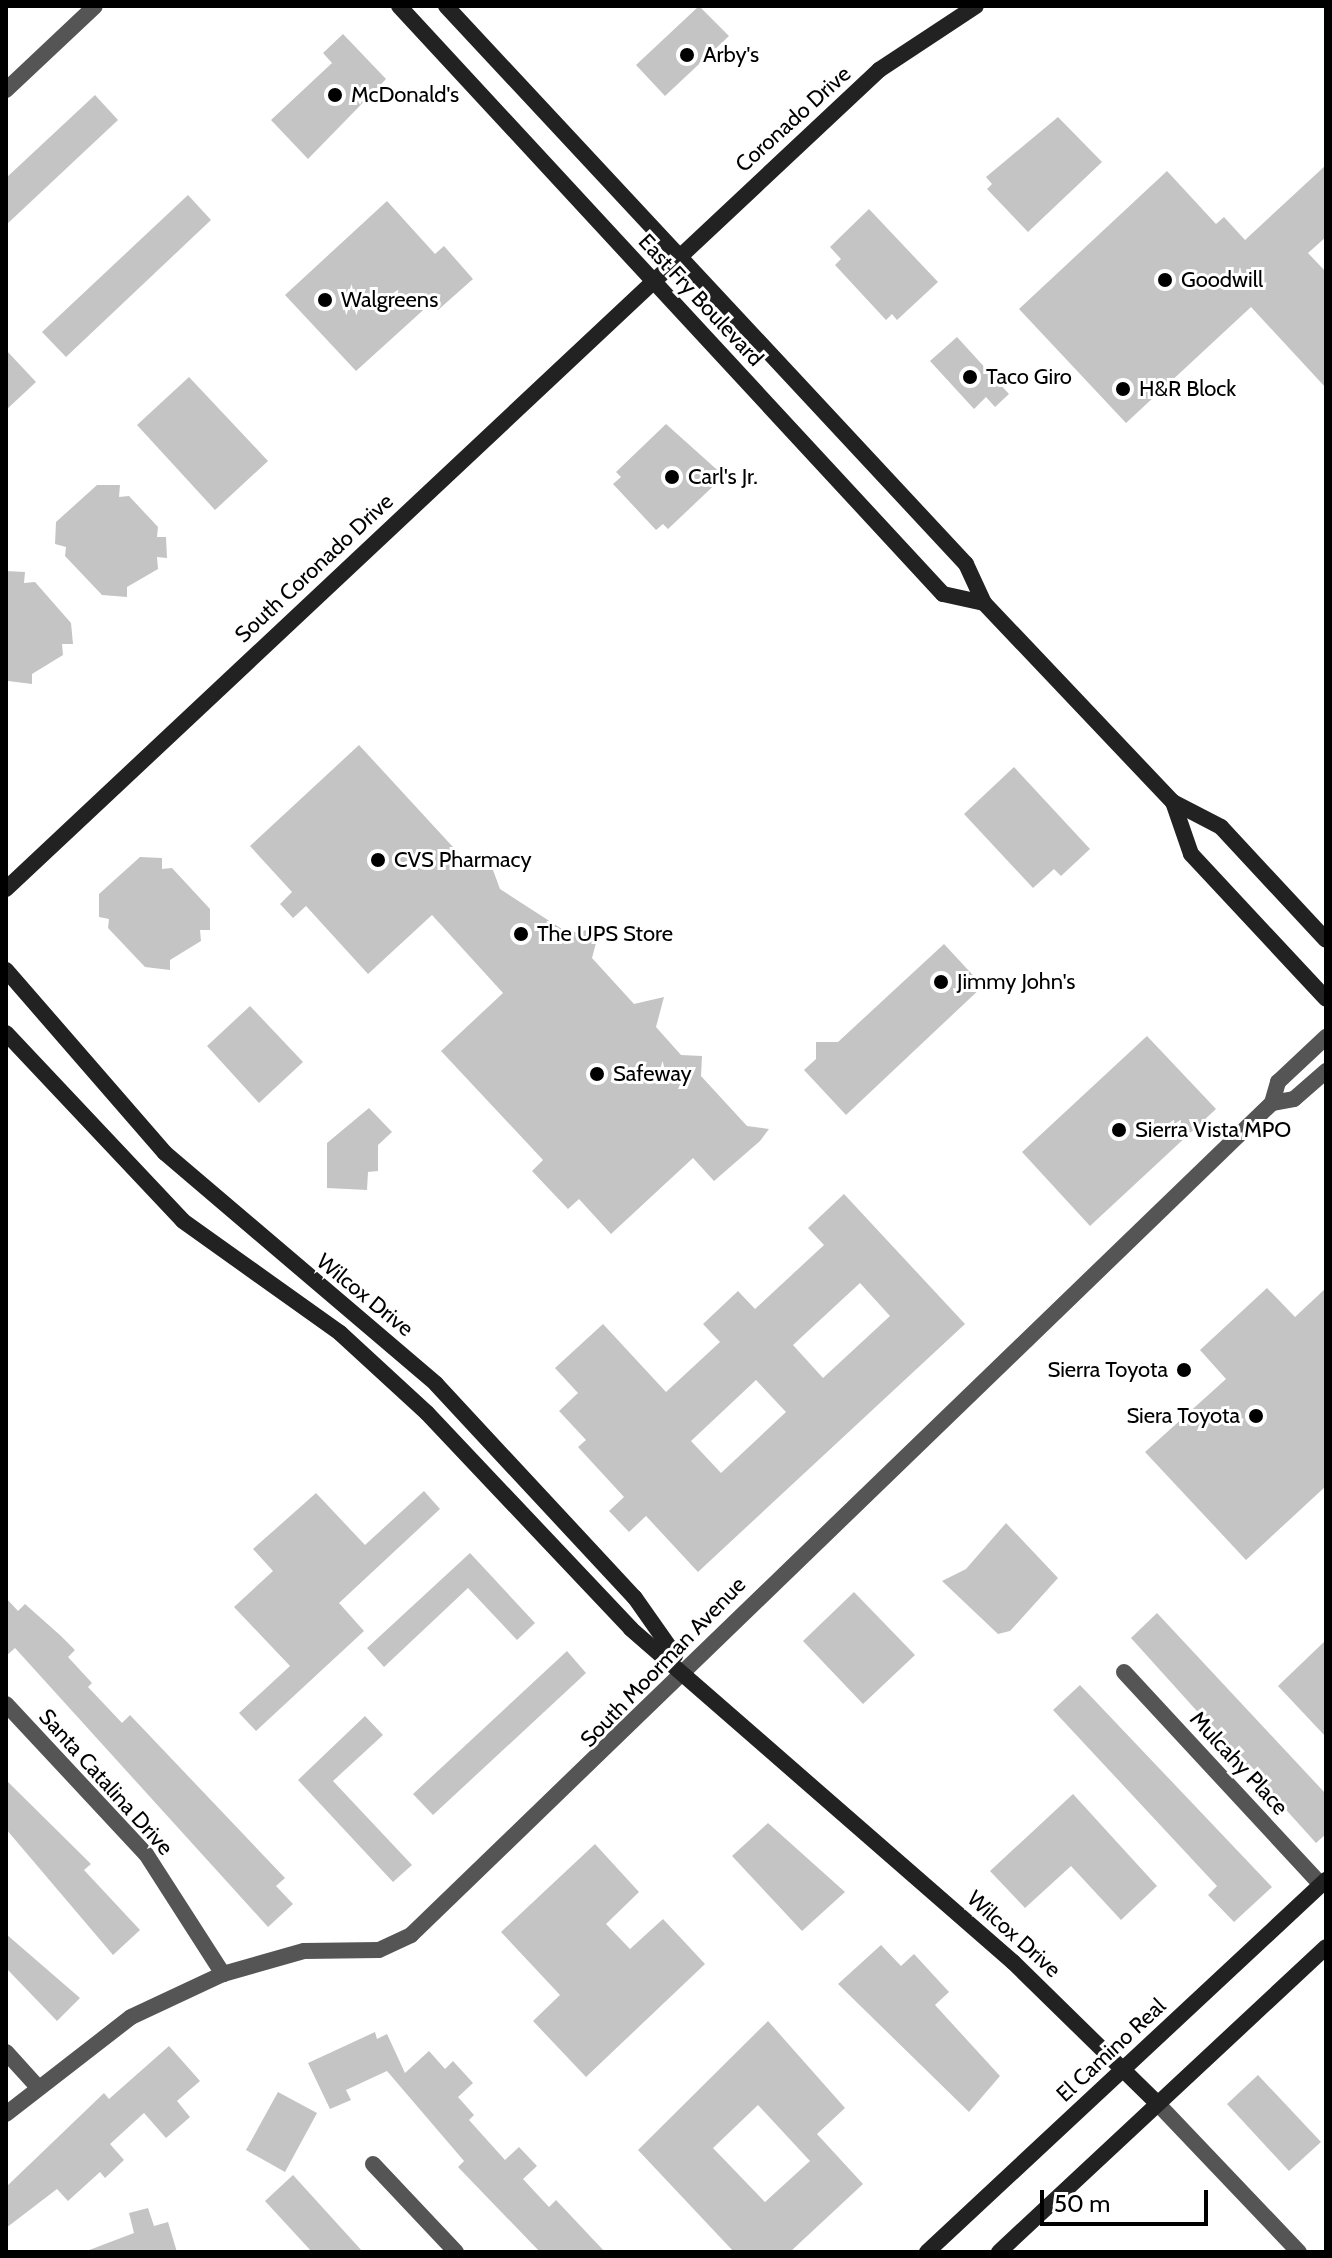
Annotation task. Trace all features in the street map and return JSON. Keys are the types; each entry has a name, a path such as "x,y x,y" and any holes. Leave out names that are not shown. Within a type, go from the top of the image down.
{"street":[{"path":"6,90 95,6"},
{"name":"East Fry Boulevard","path":"399,6 943,594 984,603"},
{"name":"East Fry Boulevard","path":"446,6 966,564 984,603 1173,802 1221,827 1326,940"},
{"name":"Coronado Drive","path":"651,279 879,70 976,6"},
{"name":"South Coronado Drive","path":"6,889 651,279"},
{"name":"East Fry Boulevard","path":"1173,802 1191,854 1326,999"},
{"name":"Wilcox Drive","path":"6,970 165,1153 436,1384 635,1598 683,1666"},
{"name":"Wilcox Drive","path":"6,1033 183,1221 340,1333 427,1413 631,1629 683,1666 1124,2068 1299,2252"},
{"name":"South Moorman Avenue","path":"6,2114 36,2085 131,2017 223,1974 304,1951 379,1950 411,1935 590,1769 683,1666 1272,1103 1278,1082 1326,1037"},
{"name":"South Moorman Avenue","path":"1272,1103 1294,1099 1326,1071"},
{"name":"Mulcahy Place","path":"1124,1672 1324,1882"},
{"name":"Santa Catalina Drive","path":"6,1704 146,1854 223,1974"},
{"name":"El Camino Real","path":"927,2252 1324,1882"},
{"path":"999,2252 1326,1947"},
{"path":"6,2052 36,2085"},
{"path":"373,2164 456,2252"}],"building":[{"path":"699,6 729,36 665,96 636,65"},
{"name":"McDonald's","path":"343,34 386,79 308,159 271,120 332,63 323,53"},
{"path":"95,95 118,120 6,225 6,178"},
{"path":"1058,117 1102,162 1028,232 987,189 992,184 986,177"},
{"name":"Goodwill","path":"1326,165 1326,237 1308,253 1326,272 1326,388 1251,307 1126,423 1019,309 1167,171 1216,224 1224,217 1245,240"},
{"path":"188,195 211,220 66,357 42,332"},
{"name":"Walgreens","path":"387,201 435,254 444,246 473,279 438,310 431,303 356,371 285,295"},
{"path":"869,209 938,282 897,320 892,314 886,320 835,265 841,259 830,247"},
{"name":"Taco Giro","path":"957,337 1009,394 995,407 986,397 974,409 930,361"},
{"path":"6,350 36,382 6,410"},
{"path":"189,377 268,461 215,510 137,425"},
{"name":"Carl's Jr.","path":"666,424 724,476 668,529 663,524 656,530 613,484 621,477 616,472"},
{"path":"97,485 120,485 119,497 129,496 158,527 157,537 166,537 167,558 157,557 158,569 127,587 127,597 102,595 65,556 66,547 55,544 56,522"},
{"path":"6,571 25,572 24,583 35,582 71,623 73,644 62,644 63,655 32,674 32,684 8,681 6,673"},
{"path":"359,745 464,859 490,862 500,889 568,933 600,928 592,958 634,1004 664,997 656,1027 681,1055 702,1056 701,1076 747,1126 769,1129 760,1141 714,1181 693,1158 611,1234 579,1199 568,1209 532,1171 543,1160 441,1051 503,993 432,915 368,974 306,906 293,918 280,904 292,892 250,846"},
{"path":"1014,767 1090,849 1061,876 1054,869 1033,888 964,814"},
{"path":"140,857 162,858 162,869 172,868 210,909 210,930 200,930 201,941 170,960 170,970 145,967 108,928 109,919 99,917 99,894"},
{"path":"944,944 983,986 846,1115 804,1070 816,1059 816,1042 838,1042"},
{"path":"250,1006 303,1062 259,1103 207,1046"},
{"name":"Sierra Vista MPO","path":"1147,1036 1216,1109 1090,1226 1022,1152"},
{"path":"369,1108 392,1132 378,1145 378,1171 368,1172 367,1190 327,1188 327,1143"},
{"path":"844,1194 965,1324 698,1572 646,1516 629,1532 609,1511 624,1497 578,1447 586,1440 559,1411 578,1393 555,1368 603,1324 666,1392 720,1342 703,1324 738,1291 755,1309 824,1245 808,1228","holes":["860,1283 890,1316 823,1378 793,1345","756,1380 786,1412 721,1473 691,1441"]},
{"name":"Siera Toyota","path":"1267,1288 1295,1317 1326,1288 1326,1486 1246,1560 1145,1452 1226,1379 1200,1350"},
{"path":"424,1491 440,1509 339,1603 364,1631 256,1731 239,1713 290,1666 234,1607 273,1571 253,1549 316,1493 365,1545"},
{"path":"1006,1523 1058,1578 1010,1631 998,1634 942,1581 966,1569"},
{"path":"470,1553 535,1623 517,1640 468,1588 384,1667 367,1648"},
{"path":"854,1592 915,1655 863,1704 803,1641"},
{"path":"6,1598 18,1611 25,1604 75,1650 68,1657 92,1683 88,1687 122,1723 130,1715 285,1878 276,1886 293,1904 268,1927 15,1648 6,1656"},
{"path":"1157,1613 1326,1794 1326,1834 1316,1843 1131,1638"},
{"path":"1326,1640 1326,1737 1278,1686"},
{"path":"567,1651 586,1673 433,1815 413,1794"},
{"path":"1080,1685 1272,1887 1234,1922 1208,1895 1217,1886 1053,1710"},
{"path":"365,1716 383,1735 333,1781 412,1865 393,1882 298,1780"},
{"path":"6,1780 91,1864 84,1870 140,1930 113,1955 6,1829"},
{"path":"1073,1794 1157,1886 1121,1920 1071,1866 1025,1908 990,1871"},
{"path":"768,1823 845,1892 802,1931 732,1856"},
{"path":"595,1844 639,1892 606,1924 630,1949 663,1919 705,1964 586,2077 533,2021 560,1995 501,1932"},
{"path":"6,1934 80,1998 57,2021 6,1968"},
{"path":"881,1945 901,1966 914,1954 949,1992 935,2005 1000,2076 969,2112 838,1984"},
{"path":"768,2021 845,2108 817,2134 863,2184 790,2252 734,2252 638,2150","holes":["758,2105 810,2161 765,2202 713,2148"]},
{"path":"375,2032 377,2039 387,2034 405,2073 429,2051 445,2069 453,2061 473,2083 458,2097 474,2115 469,2120 505,2160 519,2147 537,2166 523,2179 549,2207 556,2200 605,2252 540,2252 458,2167 464,2161 387,2071 346,2090 351,2100 330,2109 308,2063"},
{"path":"169,2046 200,2081 177,2101 190,2117 166,2138 144,2113 110,2144 124,2160 105,2178 100,2172 68,2201 57,2189 6,2228 6,2187 104,2093 109,2099"},
{"path":"1258,2075 1321,2142 1289,2171 1227,2104"},
{"path":"278,2092 317,2113 285,2172 246,2150"},
{"path":"293,2175 363,2252 312,2252 265,2201"},
{"path":"148,2208 154,2226 168,2222 177,2252 84,2252 134,2233 129,2213"}],"place":[{"name":"Arby's","path":"687,55"},
{"name":"McDonald's","path":"335,95"},
{"name":"Goodwill","path":"1165,280"},
{"name":"Walgreens","path":"325,300"},
{"name":"Taco Giro","path":"970,377"},
{"name":"H&R Block","path":"1123,389"},
{"name":"Carl's Jr.","path":"672,477"},
{"name":"CVS Pharmacy","path":"378,860"},
{"name":"The UPS Store","path":"521,934"},
{"name":"Jimmy John's","path":"941,982"},
{"name":"Safeway","path":"597,1074"},
{"name":"Sierra Vista MPO","path":"1119,1130"},
{"name":"Sierra Toyota","path":"1184,1370"},
{"name":"Siera Toyota","path":"1256,1416"}]}
